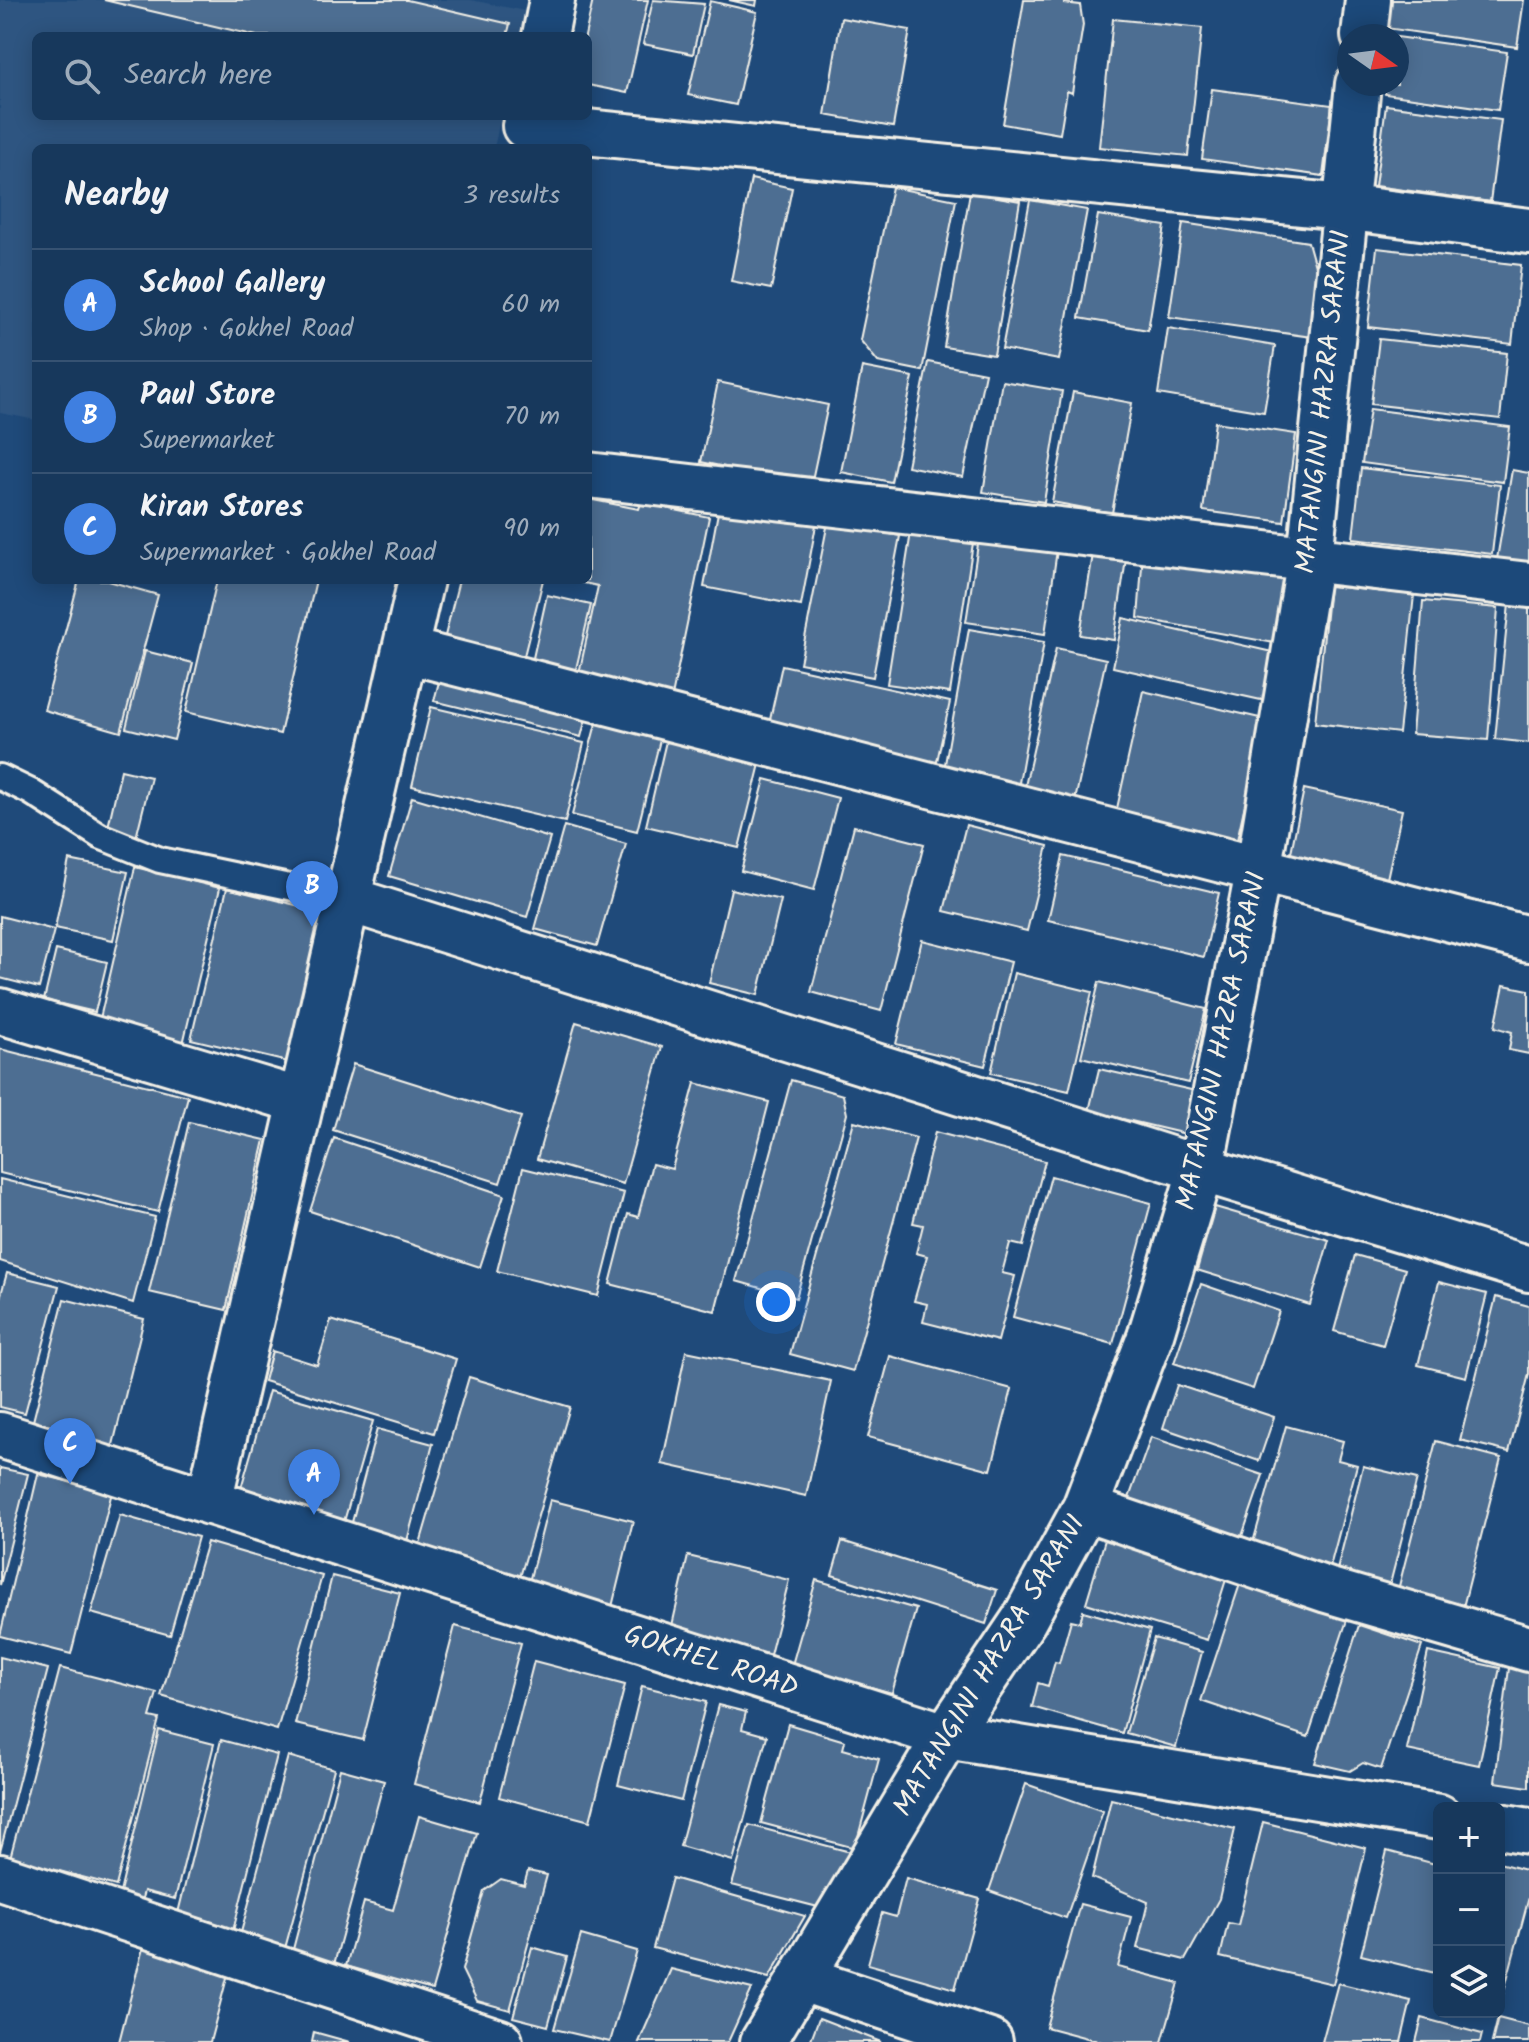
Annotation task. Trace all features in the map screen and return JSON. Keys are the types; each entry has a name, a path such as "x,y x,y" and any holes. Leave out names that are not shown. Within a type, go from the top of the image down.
{"street":[{"path":"546,32 552,0"},
{"path":"1365,24 1368,0"},
{"name":"MATANGINI HAZRA SARANI","path":"763,2042 946,1736 1024,1620 1085,1508 1150,1337 1201,1169 1258,872 1310,558 1357,96"},
{"path":"524,130 1343,207 1529,231"},
{"path":"592,475 1529,585"},
{"path":"209,1502 420,584"},
{"path":"405,650 1258,872 1529,939"},
{"path":"347,899 1201,1169 1529,1269"},
{"path":"0,1011 301,1101"},
{"name":"GOKHEL ROAD","path":"0,1435 946,1736 1433,1816"},
{"path":"1085,1508 1327,1590 1529,1649"},
{"path":"1505,1827 1529,1831"},
{"path":"0,1877 500,2042"},
{"path":"802,1979 990,2042"}],"lane":[{"path":"0,777 31,792 100,836 160,860 347,899"}],"shaded area":[{"path":"0,0 471,0 525,11 521,32 32,32 32,120 500,120 495,144 32,144 32,419 0,413"}],"building":[{"path":"104,0 407,0 510,24 508,32 240,32"},
{"path":"593,0 648,0 627,93 592,86 592,32 586,32"},
{"path":"653,0 704,4 693,54 643,44"},
{"path":"729,0 757,0 756,6"},
{"path":"1024,0 1064,0 1064,3 1080,5 1083,25 1072,93 1067,91 1060,134 1003,124"},
{"path":"1390,0 1524,0 1517,47 1409,31 1409,24 1387,24"},
{"path":"710,1 757,12 736,105 688,95"},
{"path":"841,18 910,30 893,127 825,115"},
{"path":"1113,19 1202,28 1188,156 1099,147"},
{"path":"1409,39 1507,52 1498,110 1399,96 1409,96"},
{"path":"1212,89 1332,105 1323,176 1202,159"},
{"path":"1386,105 1501,120 1490,202 1375,186"},
{"path":"751,179 792,188 771,289 731,281"},
{"path":"892,187 956,200 922,371 878,362 860,340"},
{"path":"970,192 1020,201 994,355 944,347"},
{"path":"1030,200 1087,210 1059,360 1002,349"},
{"path":"1098,215 1165,226 1148,330 1079,318"},
{"path":"1183,223 1308,242 1316,270 1312,337 1169,317"},
{"path":"1377,248 1521,265 1512,344 1368,327"},
{"path":"1168,328 1275,346 1264,412 1158,394"},
{"path":"1379,339 1507,353 1500,419 1371,404"},
{"path":"928,362 985,373 963,477 907,466"},
{"path":"862,367 913,377 891,482 841,472"},
{"path":"1002,381 1062,391 1044,502 983,492"},
{"path":"718,382 828,405 811,485 701,462"},
{"path":"1073,392 1132,403 1112,513 1052,502"},
{"path":"1370,409 1510,427 1503,482 1362,463"},
{"path":"1215,422 1296,434 1284,522 1203,511"},
{"path":"1361,468 1500,485 1492,554 1353,538"},
{"path":"1512,470 1529,473 1529,564 1497,559"},
{"path":"592,500 639,509 641,503 709,517 669,711 575,692 598,586 589,584 592,584"},
{"path":"719,507 816,525 801,606 704,587"},
{"path":"828,522 900,536 873,677 800,663"},
{"path":"911,532 973,543 950,693 887,684"},
{"path":"979,538 1057,550 1045,634 966,622"},
{"path":"1143,553 1294,566 1285,645 1138,618"},
{"path":"1093,554 1126,559 1114,640 1080,635"},
{"path":"78,584 119,584 158,595 121,732 44,710"},
{"path":"216,584 315,584 280,734 186,712"},
{"path":"458,584 542,584 521,668 442,648"},
{"path":"1329,586 1414,595 1399,733 1315,723"},
{"path":"547,595 591,605 572,686 529,676"},
{"path":"1423,601 1498,608 1488,740 1412,734"},
{"path":"1509,604 1529,605 1529,743 1495,739"},
{"path":"1123,618 1281,654 1270,702 1113,667"},
{"path":"969,629 1044,642 1017,794 942,781"},
{"path":"1056,648 1106,659 1074,805 1023,795"},
{"path":"145,651 193,663 174,740 126,728"},
{"path":"782,665 950,702 934,775 766,738"},
{"path":"442,670 589,707 581,737 434,701"},
{"path":"1143,691 1264,719 1235,849 1114,822"},
{"path":"431,707 584,743 565,822 412,786"},
{"path":"599,712 663,728 637,831 572,815"},
{"path":"666,741 760,764 739,848 646,826"},
{"path":"121,770 151,777 135,842 106,836"},
{"path":"765,779 838,798 814,890 741,871"},
{"path":"1304,789 1402,810 1385,888 1288,867"},
{"path":"412,797 550,838 527,917 389,876"},
{"path":"966,825 1048,846 1027,931 944,911"},
{"path":"564,826 626,844 597,946 535,929"},
{"path":"854,826 924,844 881,1011 811,992"},
{"path":"1063,856 1219,893 1204,957 1048,920"},
{"path":"69,860 128,872 113,940 55,928"},
{"path":"135,867 220,888 183,1044 99,1023"},
{"path":"227,888 328,913 292,1063 191,1039"},
{"path":"731,889 781,900 758,995 709,983"},
{"path":"0,916 54,930 39,988 0,978"},
{"path":"922,940 1011,962 985,1066 896,1044"},
{"path":"56,950 107,962 95,1012 44,1000"},
{"path":"1014,973 1092,992 1069,1091 991,1073"},
{"path":"1099,982 1206,1009 1188,1083 1081,1057"},
{"path":"1504,985 1529,990 1529,1054 1509,1050 1512,1032 1495,1027"},
{"path":"576,1022 662,1047 623,1184 537,1159"},
{"path":"0,1049 188,1096 158,1212 0,1173"},
{"path":"353,1064 521,1117 500,1183 333,1130"},
{"path":"1099,1069 1200,1092 1190,1135 1089,1111"},
{"path":"791,1080 843,1095 847,1114 796,1298 736,1281"},
{"path":"695,1083 769,1102 715,1311 610,1284 628,1214 638,1217 652,1164 672,1169"},
{"path":"854,1121 916,1138 853,1371 790,1354"},
{"path":"189,1122 265,1140 226,1310 149,1292"},
{"path":"935,1132 1045,1161 1023,1246 1010,1243 1002,1273 1015,1276 998,1341 923,1322 927,1304 914,1301 927,1256 916,1253 923,1225 913,1223"},
{"path":"334,1138 504,1195 480,1267 310,1211"},
{"path":"523,1168 624,1193 598,1296 497,1271"},
{"path":"1051,1176 1151,1203 1113,1344 1013,1317"},
{"path":"0,1179 155,1217 133,1303 0,1261"},
{"path":"1215,1207 1329,1240 1310,1305 1197,1270"},
{"path":"1355,1255 1405,1269 1383,1345 1334,1331"},
{"path":"7,1273 59,1286 25,1413 0,1407 0,1298"},
{"path":"1439,1282 1487,1294 1466,1377 1418,1365"},
{"path":"1201,1284 1279,1311 1253,1389 1174,1363"},
{"path":"1496,1297 1529,1306 1529,1374 1509,1452 1460,1440"},
{"path":"64,1299 144,1319 112,1449 31,1429"},
{"path":"331,1320 456,1359 434,1433 264,1381 272,1351 317,1365"},
{"path":"686,1351 831,1381 806,1496 662,1464"},
{"path":"890,1356 1012,1389 991,1470 868,1437"},
{"path":"469,1377 570,1407 520,1577 419,1547"},
{"path":"1177,1385 1274,1417 1259,1461 1163,1428"},
{"path":"269,1391 373,1421 343,1525 239,1495"},
{"path":"1286,1426 1343,1441 1338,1460 1357,1465 1330,1567 1252,1546"},
{"path":"377,1429 433,1444 407,1541 351,1526"},
{"path":"1151,1437 1263,1475 1241,1539 1128,1501"},
{"path":"1436,1441 1501,1458 1462,1611 1397,1594"},
{"path":"1363,1466 1417,1479 1390,1584 1337,1570"},
{"path":"0,1468 28,1474 0,1585"},
{"path":"38,1474 112,1492 71,1654 0,1636"},
{"path":"550,1500 633,1521 611,1611 527,1590"},
{"path":"120,1515 198,1537 170,1635 91,1613"},
{"path":"1107,1533 1229,1570 1207,1640 1086,1603"},
{"path":"842,1541 997,1590 986,1624 832,1575"},
{"path":"207,1542 322,1576 277,1730 161,1696"},
{"path":"688,1556 789,1580 770,1655 671,1630"},
{"path":"332,1576 400,1593 363,1740 295,1724"},
{"path":"816,1580 916,1609 892,1693 792,1665"},
{"path":"1241,1581 1348,1617 1308,1737 1201,1701"},
{"path":"1083,1611 1150,1630 1122,1733 1032,1707 1038,1683 1048,1686 1055,1662 1059,1663 1071,1620 1080,1622"},
{"path":"1359,1625 1422,1646 1381,1769 1363,1763 1350,1771 1315,1763"},
{"path":"455,1626 521,1643 480,1802 414,1784"},
{"path":"1154,1638 1202,1652 1176,1747 1126,1733"},
{"path":"1428,1652 1500,1668 1479,1765 1407,1750"},
{"path":"0,1657 48,1669 0,1852"},
{"path":"534,1661 625,1685 590,1821 499,1797"},
{"path":"60,1668 157,1693 150,1717 159,1719 116,1886 10,1858"},
{"path":"1509,1668 1529,1671 1529,1787 1495,1782"},
{"path":"642,1686 706,1702 681,1801 618,1785"},
{"path":"718,1705 746,1712 742,1729 767,1736 733,1861 680,1846"},
{"path":"788,1724 845,1741 843,1749 879,1759 855,1848 761,1823"},
{"path":"159,1730 214,1744 175,1899 144,1891 140,1906 118,1901"},
{"path":"221,1740 277,1755 233,1931 177,1917"},
{"path":"288,1756 334,1769 284,1952 239,1940"},
{"path":"340,1769 384,1781 333,1968 291,1957"},
{"path":"1026,1784 1103,1811 1066,1918 989,1891"},
{"path":"1111,1799 1235,1829 1219,1899 1185,1960 1137,1948 1148,1902 1092,1878"},
{"path":"419,1816 477,1833 432,1990 346,1966 364,1902 393,1910"},
{"path":"1263,1822 1366,1848 1333,1984 1220,1957 1228,1923 1238,1925"},
{"path":"749,1825 854,1853 822,1908 732,1885"},
{"path":"1387,1851 1433,1863 1433,1973 1361,1955"},
{"path":"1505,1865 1529,1871 1529,1897 1505,1987"},
{"path":"528,1871 547,1875 510,2010 477,2001 462,1970 484,1891 501,1879 524,1885"},
{"path":"672,1878 805,1916 769,1978 653,1948"},
{"path":"906,1878 980,1899 955,1989 868,1964 882,1913 896,1917"},
{"path":"1080,1904 1131,1917 1118,1967 1179,1983 1162,2042 1102,2042 1046,2027"},
{"path":"581,1935 637,1951 610,2042 554,2029"},
{"path":"532,1947 567,1957 548,2026 513,2017"},
{"path":"143,1948 229,1970 210,2042 119,2042"},
{"path":"671,1969 752,1989 728,2042 639,2042"},
{"path":"1338,1983 1411,2001 1401,2042 1322,2042"},
{"path":"819,2018 881,2042 810,2042"},
{"path":"1422,2018 1482,2034 1480,2042 1416,2042"},
{"path":"1498,2018 1529,2026 1529,2042 1492,2042"},
{"path":"314,2032 350,2042 312,2042"}],"place":[{"name":"Paul Store","path":"312,927"},
{"name":"Kiran Stores","path":"70,1484"},
{"name":"School Gallery","path":"314,1515"}]}
